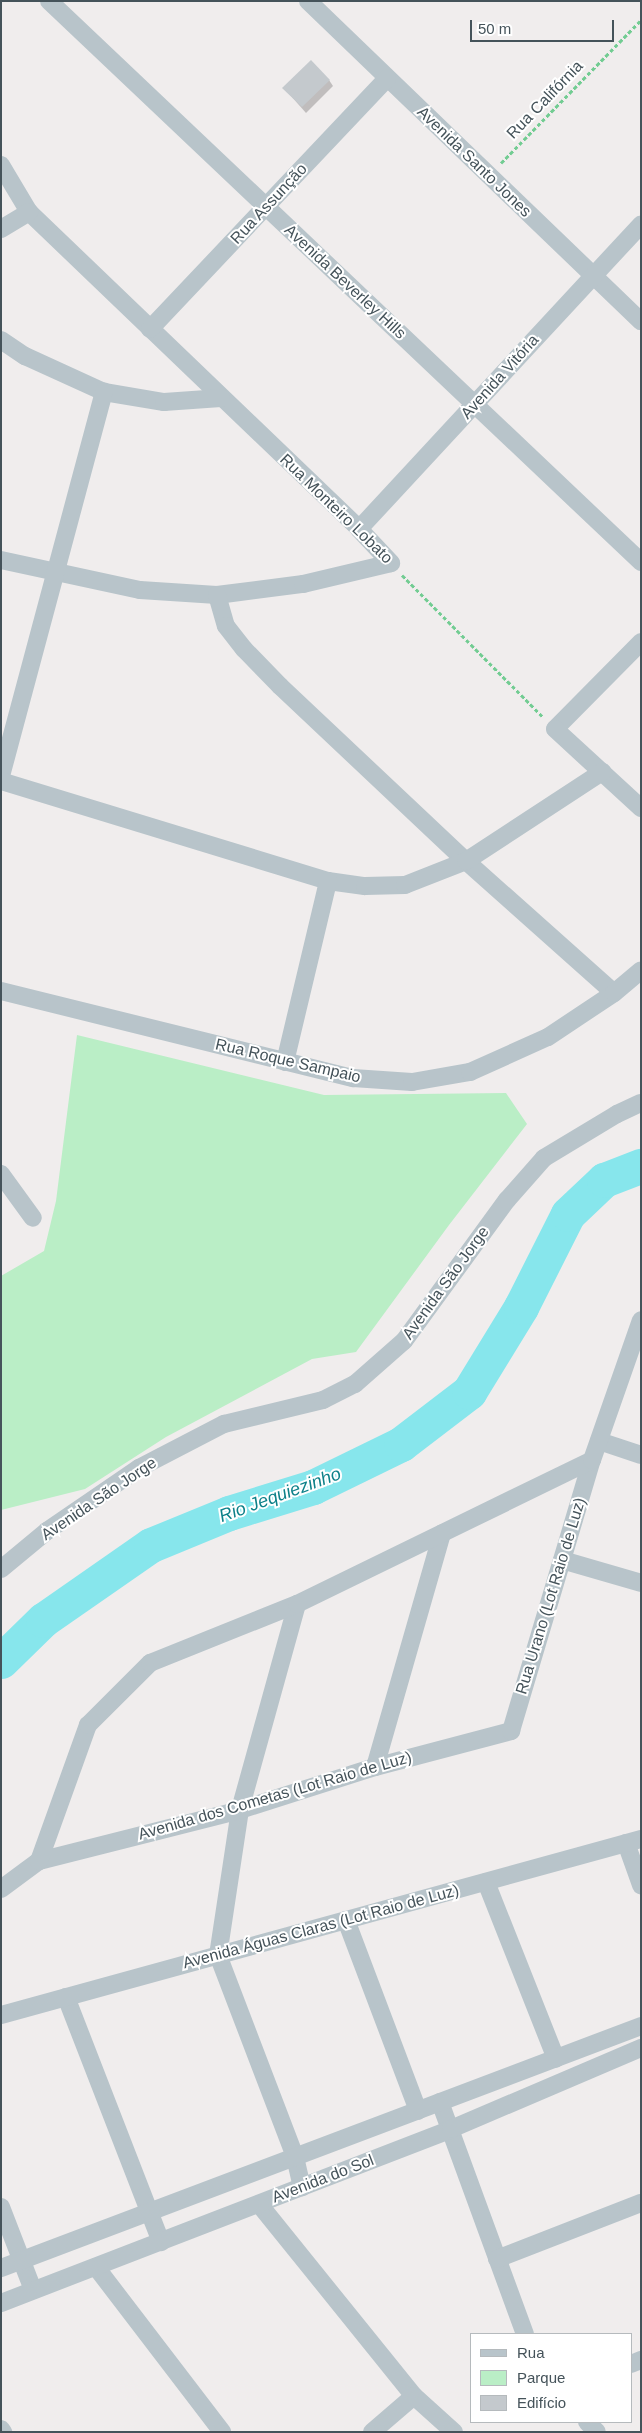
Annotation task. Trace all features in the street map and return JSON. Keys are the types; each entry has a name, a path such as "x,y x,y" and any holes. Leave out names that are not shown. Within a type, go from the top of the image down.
{"street":[{"name":"Avenida Beverley Hills","path":"49,1 641,562"},
{"name":"Avenida Santo Jones","path":"308,1 592,276 641,321"},
{"name":"Rua Assunção","path":"150,330 387,78"},
{"name":"Rua Monteiro Lobato","path":"1,165 29,212 391,563"},
{"path":"1,229 29,212"},
{"name":"Avenida Vitória","path":"359,530 641,225"},
{"path":"1,340 25,356 104,392 164,402 221,398"},
{"path":"1,776 104,392"},
{"path":"1,560 140,590 217,595 303,584 391,563"},
{"path":"217,595 226,626 244,649 280,686 466,860 614,993"},
{"path":"641,642 555,729 641,808"},
{"path":"1,781 328,881 365,886 404,885 466,860 602,772"},
{"path":"285,1062 328,881"},
{"name":"Rua Roque Sampaio","path":"1,992 353,1078 412,1082 470,1072 548,1037 614,993 641,970"},
{"name":"Avenida São Jorge","path":"1,1569 47,1531 139,1468 224,1424 324,1400 355,1384 404,1341 507,1200 544,1158 617,1114 641,1103"},
{"path":"1,1174 33,1218"},
{"name":"Rua Urano (Lot Raio de Luz)","path":"511,1731 592,1460 640,1326"},
{"path":"599,1441 641,1455"},
{"path":"1,1889 39,1861 88,1725 150,1663 297,1604 592,1460"},
{"path":"375,1767 442,1533"},
{"path":"562,1560 641,1584"},
{"path":"297,1604 240,1810 218,1955 295,2158 302,2187"},
{"name":"Avenida dos Cometas (Lot Raio de Luz)","path":"39,1861 240,1810 375,1767 511,1731"},
{"path":"633,1841 641,1885"},
{"name":"Avenida Águas Claras (Lot Raio de Luz)","path":"1,2015 633,1841"},
{"path":"486,1882 556,2058"},
{"path":"346,1920 418,2111"},
{"path":"66,1997 160,2242"},
{"name":"Avenida do Sol","path":"1,2268 641,2026"},
{"name":"Avenida do Sol","path":"1,2302 451,2129 641,2048"},
{"path":"440,2102 525,2333"},
{"path":"497,2259 641,2203"},
{"path":"259,2204 414,2396 454,2432"},
{"path":"1,2207 33,2290"},
{"path":"96,2267 222,2432"},
{"path":"372,2432 414,2396"},
{"path":"587,2423 597,2432"}],"path":[{"name":"Rua Califórnia","path":"488,176 641,20"},
{"name":"Rua Monteiro Lobato","path":"391,563 555,729"}],"green space":[{"path":"77,1035 324,1095 506,1093 527,1124 449,1225 356,1352 312,1359 166,1437 85,1489 1,1510 1,1276 44,1251 56,1201"}],"building":[{"path":"311,60 330,80 302,107 282,88"}],"waterway":[{"name":"Rio Jequiezinho","path":"1,1661 43,1620 151,1545 229,1513 313,1487 401,1444 469,1392 521,1307 568,1214 604,1180 641,1166"}]}
